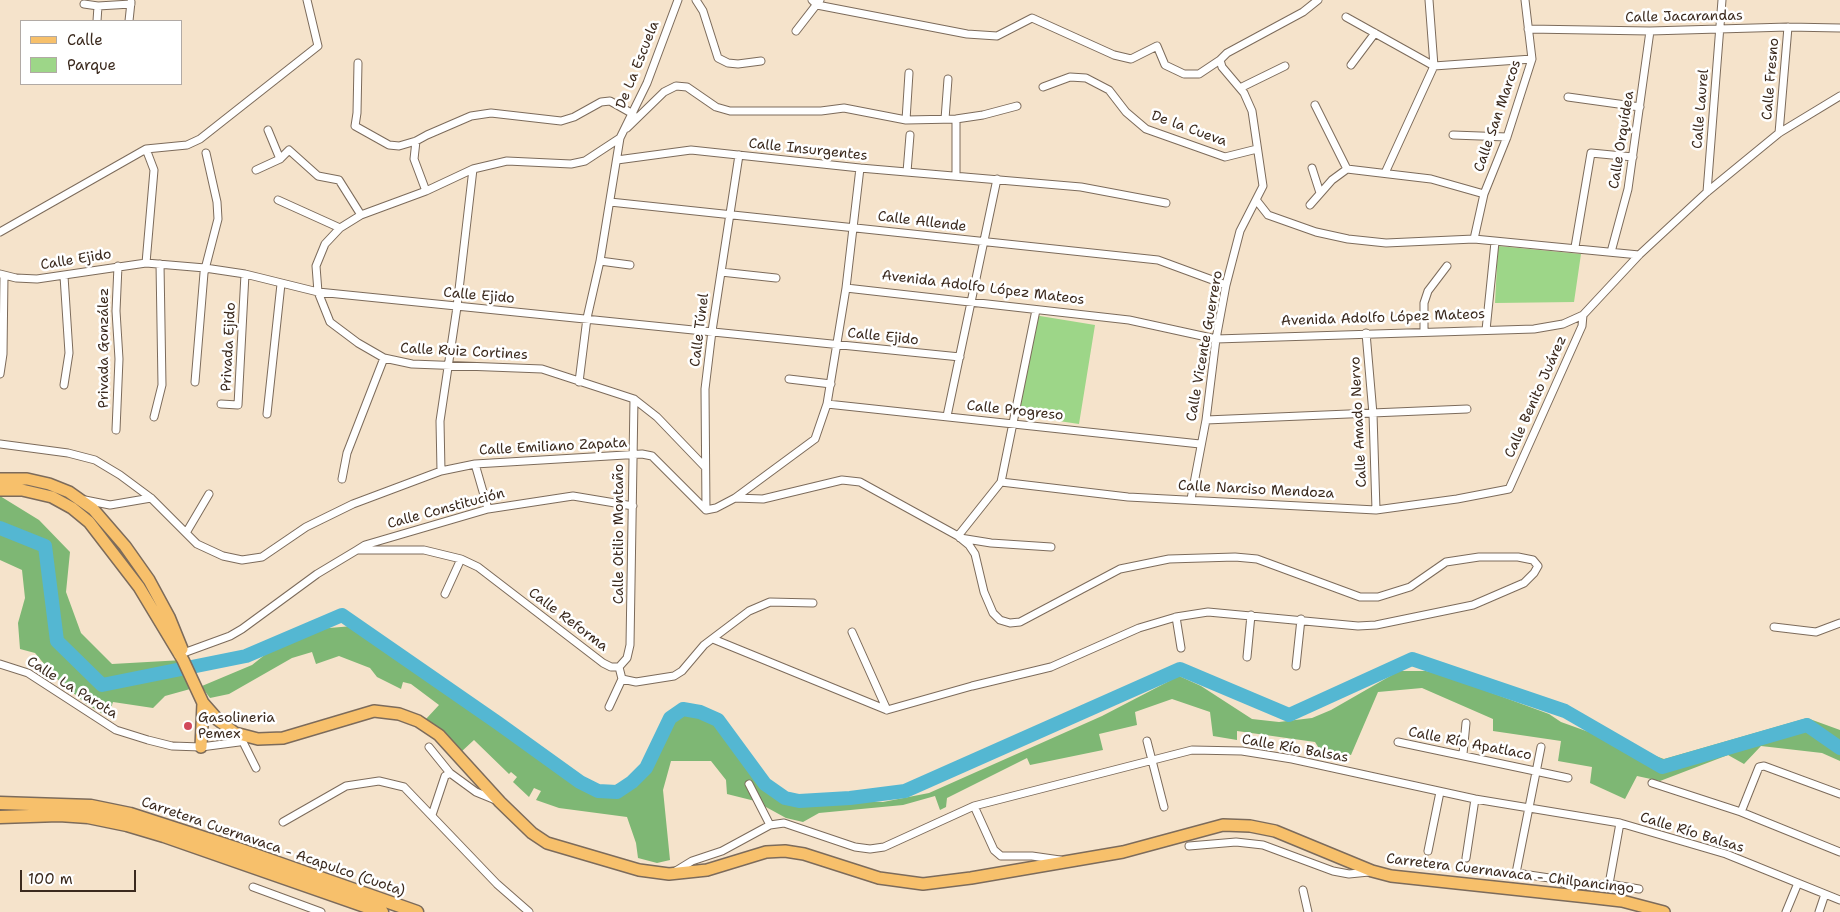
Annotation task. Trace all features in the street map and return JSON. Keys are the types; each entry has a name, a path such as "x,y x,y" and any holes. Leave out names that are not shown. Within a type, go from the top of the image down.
{"highway":[{"name":"Carretera Cuernavaca - Acapulco (Cuota)","path":"0,803 91,806 130,814 235,848 417,912"},
{"name":"Carretera Cuernavaca - Acapulco (Cuota)","path":"0,816 59,815 127,825 164,836 382,912"}],"main road":[{"path":"0,479 38,481 59,488 78,498 100,515 130,553 169,617 182,658"},
{"path":"0,490 22,490 47,495 72,508 89,522 139,587 182,658"},
{"name":"Carretera Cuernavaca - Chilpancingo","path":"182,658 203,703 218,720 244,738 283,738 374,711 399,714 418,721 439,736 500,802 532,833 547,843 639,870 670,874 707,870 766,852 785,851 804,854 879,878 923,884 1123,852 1223,825 1250,826 1275,831 1372,871 1391,876 1567,890 1664,912"},
{"path":"201,747 203,703"}],"street":[{"path":"0,232 146,149 187,145 200,139 318,46 307,0"},
{"name":"De La Escuela","path":"620,138 633,114 678,0"},
{"path":"696,0 703,11 718,58 728,63 738,64 761,61"},
{"path":"796,31 816,2 967,34 997,36 1032,18 1107,52 1131,59 1158,46 1165,65 1184,74 1199,74 1227,53 1304,12 1318,0"},
{"path":"1385,173 1434,66 1429,0"},
{"name":"Calle San Marcos","path":"1474,239 1484,194 1507,137 1532,60 1525,0"},
{"name":"Calle Laurel","path":"1707,192 1722,0"},
{"path":"84,4 98,6 131,2 129,20"},
{"path":"97,20 98,6"},
{"path":"1346,17 1434,66 1532,60"},
{"name":"Calle Fresno","path":"1779,133 1788,27"},
{"name":"Calle Jacarandas","path":"1528,29 1650,31 1720,28 1840,28"},
{"name":"Calle Orquídea","path":"1611,252 1628,189 1650,31"},
{"path":"1351,65 1375,33"},
{"name":"Calle Vicente Guerrero","path":"1191,499 1206,420 1216,338 1226,285 1240,231 1247,216 1257,202 1263,186 1252,111 1240,88 1222,67 1220,60"},
{"path":"358,63 355,126 389,145 399,146 416,142 426,135 472,116 491,113 562,121 574,117 601,102 610,101 633,114"},
{"path":"1240,88 1285,66"},
{"path":"906,120 909,73"},
{"name":"De la Cueva","path":"1043,87 1070,77 1086,78 1109,90 1126,112 1146,129 1225,157 1257,149"},
{"path":"945,119 948,78"},
{"path":"625,130 636,122 664,92 676,86 688,87 716,107 730,111 821,111 844,108 906,120 956,119 984,115 1017,106"},
{"name":"Avenida Adolfo López Mateos","path":"846,288 1129,320 1216,338 1534,329 1564,324 1583,315 1639,255 1707,192 1779,133 1840,96"},
{"path":"1568,97 1640,107"},
{"path":"1315,105 1347,169"},
{"path":"956,119 956,176"},
{"path":"268,130 280,159"},
{"path":"906,172 910,135"},
{"path":"1453,135 1507,137"},
{"path":"579,382 587,318 600,261 620,138"},
{"name":"Calle Ruiz Cortines","path":"620,138 585,161 571,164 507,161 473,169 426,191 361,215 340,228 325,244 319,254 316,266 318,292 330,322 358,343 384,358 412,364 542,369 634,398 657,417 705,467"},
{"path":"416,142 414,159 426,191"},
{"path":"146,149 154,170 146,263"},
{"path":"256,170 280,159 289,150 318,176 339,180 361,215"},
{"name":"Calle Insurgentes","path":"616,160 690,150 860,168 1081,187 1166,203"},
{"path":"195,382 204,268 217,229 218,210 206,153"},
{"path":"1575,247 1591,154 1633,157"},
{"name":"Calle Túnel","path":"706,510 705,390 712,331 739,155"},
{"path":"706,510 716,508 735,498 815,439 828,404 846,288 860,168"},
{"path":"1312,168 1320,193"},
{"path":"441,471 440,421 457,307 473,169"},
{"path":"1310,205 1332,180 1347,169 1431,179 1484,194"},
{"path":"948,416 997,179"},
{"path":"278,200 340,228"},
{"name":"Calle Allende","path":"610,202 730,213 1158,260 1226,285"},
{"path":"1257,202 1268,215 1316,232 1348,239 1386,243 1474,239 1575,247 1639,255"},
{"path":"1486,330 1495,242"},
{"path":"600,261 630,265"},
{"name":"Calle Ejido","path":"2,275 37,279 118,266 146,263 160,264 245,274 318,292 457,307 587,318 960,358"},
{"path":"154,417 162,385 160,264"},
{"name":"Privada González","path":"116,430 120,359 116,312 118,266"},
{"path":"1424,332 1424,303 1428,291 1447,266"},
{"path":"721,272 776,278"},
{"name":"Privada Ejido","path":"222,404 238,405 245,274"},
{"path":"0,374 3,354 2,275"},
{"path":"64,276 69,353 64,385"},
{"path":"267,414 281,284"},
{"path":"959,537 1000,482 1014,424 1036,310"},
{"name":"Calle Benito Juárez","path":"1509,489 1582,326 1583,315"},
{"name":"Calle Amado Nervo","path":"1366,333 1373,414 1376,510"},
{"path":"342,478 346,453 384,358"},
{"path":"789,379 831,384"},
{"name":"Calle Otilio Montaño","path":"619,667 627,658 630,645 634,398"},
{"name":"Calle Progreso","path":"828,404 1200,444"},
{"path":"1206,420 1467,409"},
{"name":"Calle Emiliano Zapata","path":"0,444 68,453 95,460 120,474 151,498 198,544 223,556 242,560 262,557 306,527 353,504 441,471 475,464 550,458 652,456 706,510"},
{"path":"475,464 488,509"},
{"path":"713,639 887,710 972,686 1051,667 1139,628 1176,617 1208,612 1301,619 1358,626 1376,625 1473,605 1524,583 1538,566 1533,560 1518,557 1479,557 1446,562 1410,587 1391,594 1360,597 1257,559 1170,559 1120,569 1020,622 1010,623 1000,620 993,613 984,592 975,554 959,537 860,482 842,480 763,500 735,498"},
{"name":"Calle Narciso Mendoza","path":"1000,482 1128,497 1376,510 1457,499 1509,489"},
{"path":"186,533 210,494"},
{"name":"Calle Constitución","path":"357,550 365,544 488,509 573,496 633,506"},
{"path":"78,498 110,505 151,498"},
{"path":"959,537 991,543 1051,547"},
{"path":"182,658 242,629 317,574 357,550"},
{"name":"Calle Reforma","path":"357,550 424,550 461,558 478,567 602,663 611,667 619,667"},
{"path":"446,594 461,558"},
{"path":"622,679 636,682 674,676 682,671 704,645 749,611 770,602 813,603"},
{"path":"1247,657 1251,615"},
{"path":"1176,617 1181,648"},
{"path":"1296,666 1301,619"},
{"path":"1774,627 1816,632 1840,624"},
{"path":"852,632 887,710"},
{"name":"Calle La Parota","path":"0,664 28,673 116,730 172,746 201,747 244,738"},
{"path":"609,707 622,679 619,667"},
{"path":"1463,754 1466,723"},
{"path":"244,738 256,768"},
{"path":"1148,741 1151,761 1164,807"},
{"name":"Calle Río Apatlaco","path":"1398,742 1463,754 1568,778"},
{"path":"429,747 450,773 481,796 500,802"},
{"path":"1541,747 1516,874 1549,877 1567,890 1609,884 1638,889"},
{"name":"Calle Río Balsas","path":"770,825 784,823 855,847 870,849 884,847 974,806 1192,750 1242,751 1292,759 1475,799 1620,823 1726,854 1840,900"},
{"path":"1741,812 1760,767 1764,766 1818,784 1840,794"},
{"path":"432,815 445,776 450,773"},
{"path":"283,822 346,786 380,781 404,787 497,884 529,912"},
{"path":"1652,783 1741,812 1840,852"},
{"path":"670,874 692,861 722,851 770,825 749,784"},
{"path":"1428,851 1440,792"},
{"path":"1466,858 1475,799"},
{"path":"974,806 994,850 1001,856 1032,856 1070,861"},
{"path":"1609,884 1620,823"},
{"path":"1189,846 1236,842 1263,846 1333,871 1349,874 1372,871"},
{"path":"1786,912 1798,883"},
{"path":"253,887 321,912"},
{"path":"1303,890 1308,912"},
{"path":"1819,912 1825,894"},
{"path":"293,902 294,912"}],"green space":[{"path":"1498,246 1581,254 1574,302 1495,303"},
{"path":"1034,315 1095,325 1079,424 1018,415"},
{"path":"0,496 39,520 70,552 66,592 81,633 112,664 183,660 202,686 252,665 281,642 317,629 353,626 383,638 486,720 572,782 588,789 616,790 628,786 639,778 650,762 669,722 684,707 701,705 715,715 729,731 756,779 772,792 789,798 883,802 929,793 1102,716 1179,676 1201,686 1252,719 1279,722 1312,718 1331,710 1399,671 1426,671 1443,675 1549,714 1561,722 1664,759 1807,718 1840,730 1840,761 1822,753 1761,746 1744,764 1728,755 1660,781 1637,776 1625,799 1590,783 1592,767 1558,761 1561,741 1493,731 1493,719 1422,688 1378,692 1351,755 1320,750 1315,742 1237,731 1237,740 1213,736 1210,712 1172,699 1135,712 1137,725 1099,734 1103,750 1030,765 1027,758 947,798 946,807 940,810 935,796 903,805 819,813 803,822 786,818 755,801 727,794 726,780 711,761 671,761 663,790 670,860 657,863 638,858 636,843 627,817 559,808 536,800 541,791 534,788 529,797 513,782 517,777 511,772 509,774 474,740 461,752 426,719 439,705 411,684 403,682 401,689 377,677 370,668 339,656 316,664 312,652 292,658 229,694 210,698 201,686 165,696 153,708 113,702 108,717 85,703 56,678 35,653 20,649 18,623 25,598 22,570 0,560"}],"waterway":[{"path":"0,528 45,546 57,641 102,685 246,656 342,615 580,782 598,791 617,792 632,782 646,768 670,718 683,709 700,712 718,720 765,784 785,798 799,801 850,798 905,791 1180,669 1289,715 1412,659 1565,711 1662,767 1807,725 1840,748"}],"place":[{"name":"Gasolineria Pemex","path":"188,726"}]}
